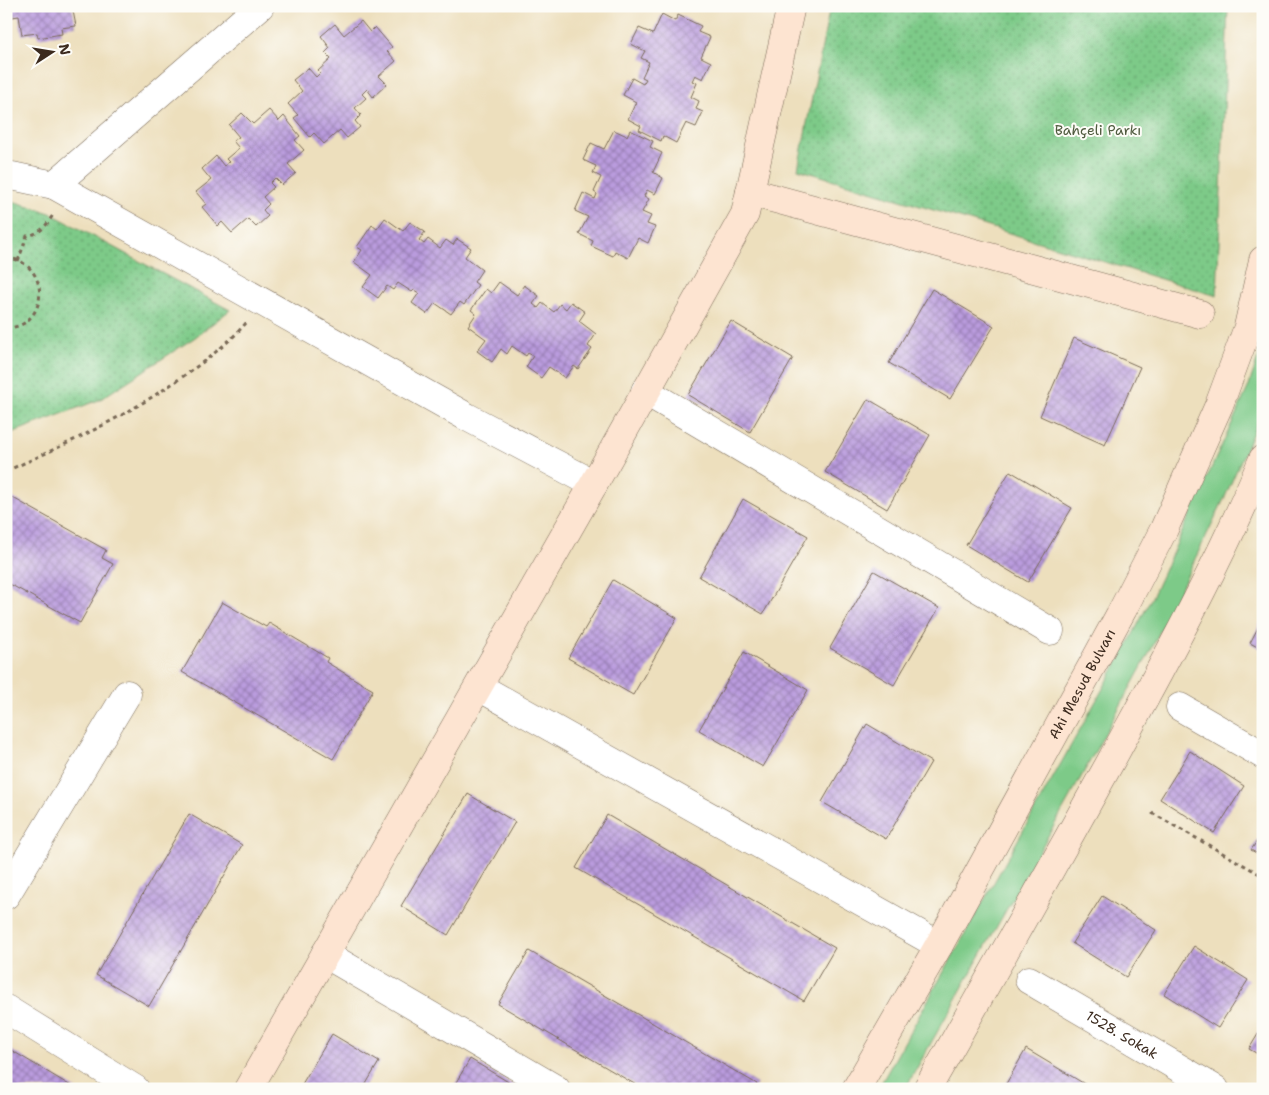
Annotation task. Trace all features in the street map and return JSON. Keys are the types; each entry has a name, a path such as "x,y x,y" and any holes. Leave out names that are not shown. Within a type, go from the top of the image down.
{"street":[{"path":"56,197 260,6"},
{"path":"248,1089 594,484 745,214 791,6"},
{"path":"8,170 56,197 260,301 468,417 594,484"},
{"path":"750,192 1200,314"},
{"name":"Ahi Mesud Bulvarı","path":"856,1089 940,944 1123,609 1164,529 1219,404 1248,327 1263,260"},
{"path":"645,391 1050,632"},
{"path":"927,1089 1006,952 1149,690 1227,539 1263,459"},
{"path":"479,686 940,944"},
{"path":"6,895 127,694"},
{"path":"1180,707 1263,755"},
{"path":"325,954 556,1089"},
{"name":"1528. Sokak","path":"1028,980 1215,1089"},
{"path":"6,1009 135,1089"}],"path":[{"path":"18,261 27,236 36,234 44,228 56,197"},
{"path":"6,258 18,261 30,268 37,278 40,290 40,302 35,312 27,321 6,329"},
{"path":"6,471 68,444 113,421 157,395 197,367 235,336 250,319 260,301"},
{"path":"1152,813 1263,876"}],"green space":[{"name":"Bahçeli Parkı","path":"830,6 1228,6 1217,296 798,169"},
{"path":"6,199 50,213 230,310 194,338 99,400 6,435"},
{"path":"1263,343 1263,409 1225,497 1151,650 905,1089 878,1089 1128,644 1155,591 1248,388"}],"building":[{"path":"6,6 72,6 76,26 61,28 62,34 38,38 37,33 22,35 19,16 6,18"},
{"path":"662,14 675,21 678,15 701,26 698,32 710,37 701,57 711,62 703,79 695,75 692,81 697,83 691,97 699,101 696,109 703,112 696,127 686,123 676,143 663,136 661,141 639,130 641,126 628,119 636,102 623,95 632,78 643,84 646,79 642,77 649,62 641,58 645,51 631,44 639,28 653,34"},
{"path":"361,21 370,32 375,27 392,47 387,51 396,61 379,76 387,84 373,97 367,89 362,94 366,98 355,108 361,115 355,121 360,127 347,138 340,130 324,144 314,133 310,137 294,118 298,115 288,104 302,91 293,80 308,68 316,77 320,73 318,71 331,59 325,53 330,48 321,36 335,24 344,35"},
{"path":"269,110 279,121 284,116 300,136 295,140 304,150 288,164 296,173 282,185 275,178 270,183 274,187 263,197 269,204 263,210 268,216 256,227 248,219 232,233 222,222 218,226 202,207 206,204 196,192 211,180 202,169 216,156 224,166 229,162 226,159 239,148 233,141 239,137 229,125 242,113 253,124"},
{"path":"614,130 627,136 630,130 653,141 650,147 662,153 653,172 663,178 655,194 647,190 644,196 649,199 642,212 651,216 647,224 655,227 648,243 638,238 628,258 615,251 613,256 591,246 593,241 579,234 588,217 575,211 583,193 595,199 597,194 594,192 601,177 593,173 596,166 583,160 591,143 604,149"},
{"path":"385,218 403,231 410,222 425,232 419,240 424,244 428,239 440,248 446,240 453,245 457,239 471,248 465,257 482,270 474,282 478,285 464,305 460,302 451,314 435,303 427,314 412,303 419,293 414,290 412,292 398,283 393,290 387,286 378,298 363,287 372,275 354,262 362,250 357,247 372,225 377,229"},
{"path":"499,282 517,295 524,285 539,296 533,304 538,308 542,303 554,312 560,304 566,309 571,302 585,312 579,321 596,334 588,346 592,349 578,369 574,366 565,378 549,367 541,378 526,367 533,356 528,353 526,356 512,346 507,354 501,349 492,362 477,351 486,339 468,326 476,314 471,310 486,289 491,293"},
{"path":"932,289 994,326 950,399 889,363"},
{"path":"731,321 793,358 750,432 688,395"},
{"path":"1074,338 1140,367 1105,445 1040,416"},
{"path":"868,399 930,435 887,509 825,472"},
{"path":"1010,471 1072,508 1028,582 966,545"},
{"path":"6,494 106,550 102,558 113,564 80,623 6,582"},
{"path":"743,499 808,536 763,614 699,577"},
{"path":"874,571 939,608 894,685 830,648"},
{"path":"613,580 677,618 633,695 568,658"},
{"path":"222,602 266,627 269,623 328,658 326,662 373,690 333,759 182,672"},
{"path":"1263,618 1263,650 1250,643"},
{"path":"744,652 808,690 763,767 699,730"},
{"path":"867,724 931,762 886,839 822,802"},
{"path":"1190,751 1244,786 1214,833 1160,799"},
{"path":"468,794 515,822 448,935 401,906"},
{"path":"189,814 242,845 149,1006 96,975"},
{"path":"607,815 835,948 804,1001 576,868"},
{"path":"1263,832 1263,857 1251,850"},
{"path":"1102,896 1156,930 1126,977 1072,943"},
{"path":"1194,946 1248,980 1218,1028 1164,994"},
{"path":"529,951 757,1084 754,1089 643,1089 498,1004"},
{"path":"1263,1026 1263,1057 1249,1049"},
{"path":"332,1034 379,1062 363,1089 299,1089"},
{"path":"6,1047 76,1089 6,1089"},
{"path":"1026,1049 1093,1089 1003,1089"},
{"path":"470,1059 520,1089 452,1089"}]}
